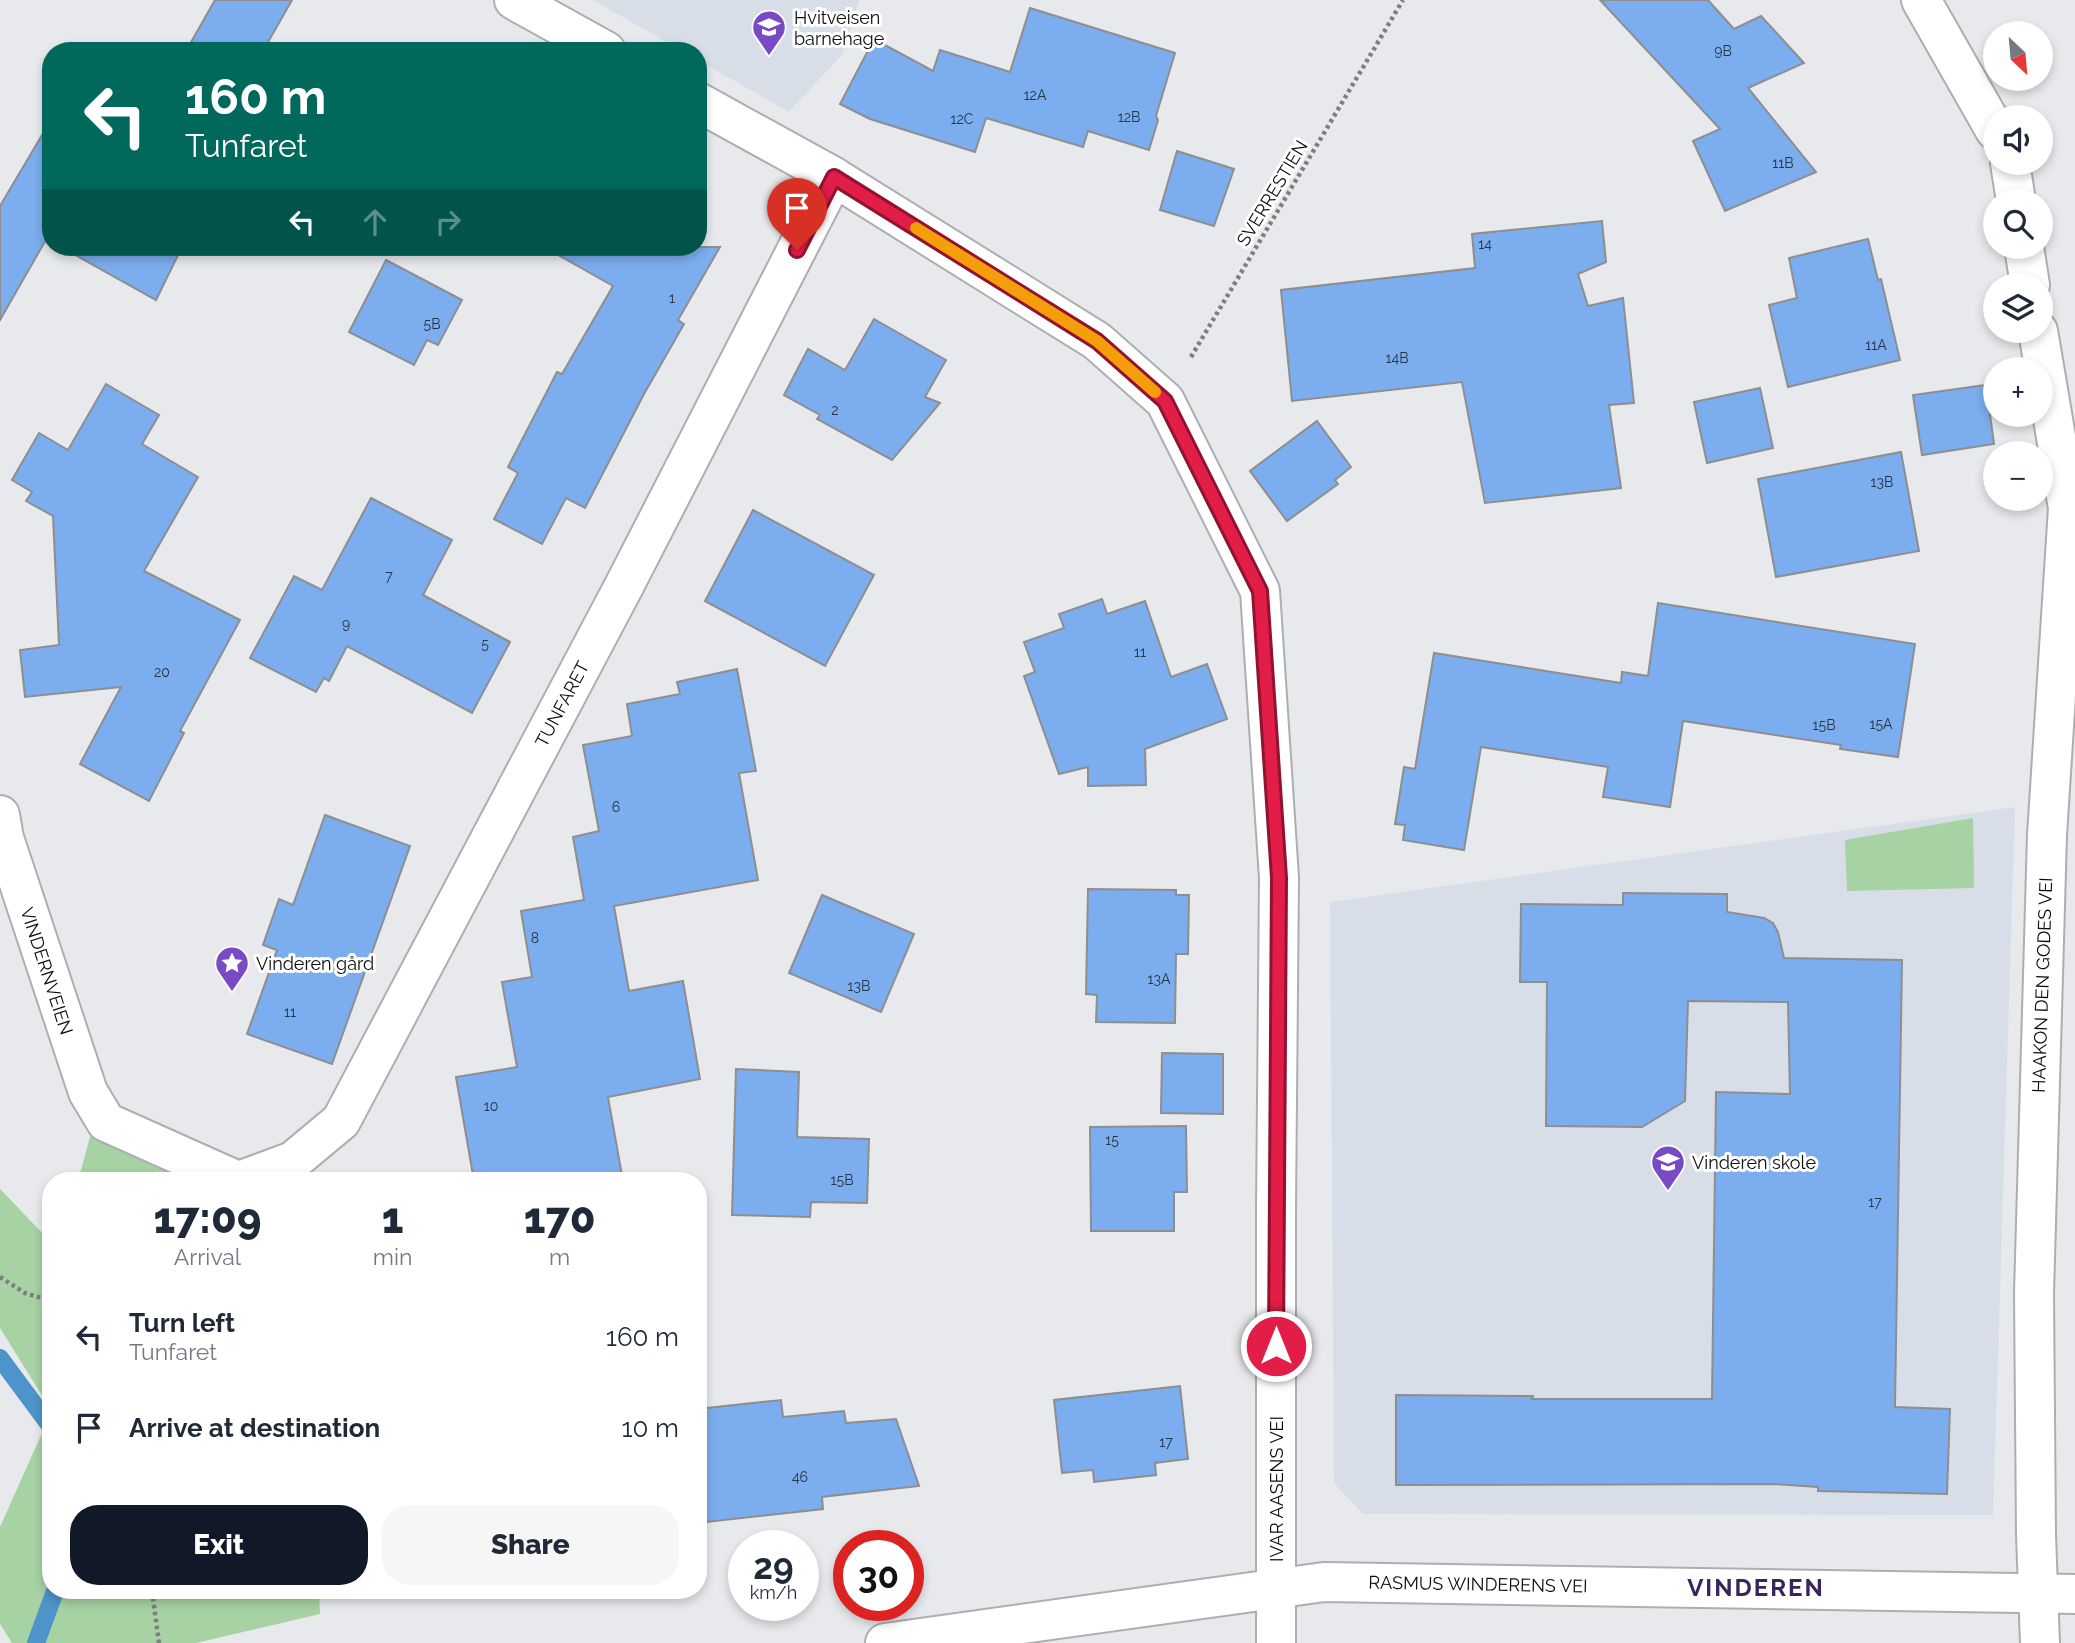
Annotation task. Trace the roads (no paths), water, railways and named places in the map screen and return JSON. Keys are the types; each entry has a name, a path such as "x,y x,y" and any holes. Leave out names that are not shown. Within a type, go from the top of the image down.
{"street":[{"path":"514,0 590,42"},
{"path":"1921,0 1983,110"},
{"name":"IVAR AASENS VEI","path":"707,107 834,177 1097,341 1165,401 1260,591 1279,878 1276,1643"},
{"name":"TUNFARET","path":"263,1172 293,1161 341,1121 624,586 834,177"},
{"name":"HAAKON DEN GODES VEI","path":"2040,343 2068,508 2046,835 2034,1293 2036,1535 2057,1594 2040,1643"},
{"name":"VINDERNVEIEN","path":"0,815 4,838 74,1053 88,1092 106,1122"},
{"name":"TUNFARET","path":"106,1122 218,1172"},
{"name":"RASMUS WINDERENS VEI","path":"885,1643 1324,1582 2057,1594"}],"waterway":[{"path":"0,1358 42,1415"},
{"path":"36,1643 52,1599"}],"place":[{"name":"Hvitveisen barnehage","path":"769,57"},
{"name":"Vinderen gård","path":"232,993"},
{"name":"Vinderen skole","path":"1668,1192"}],"district":[{"name":"VINDEREN","path":"1756,1587"}]}
